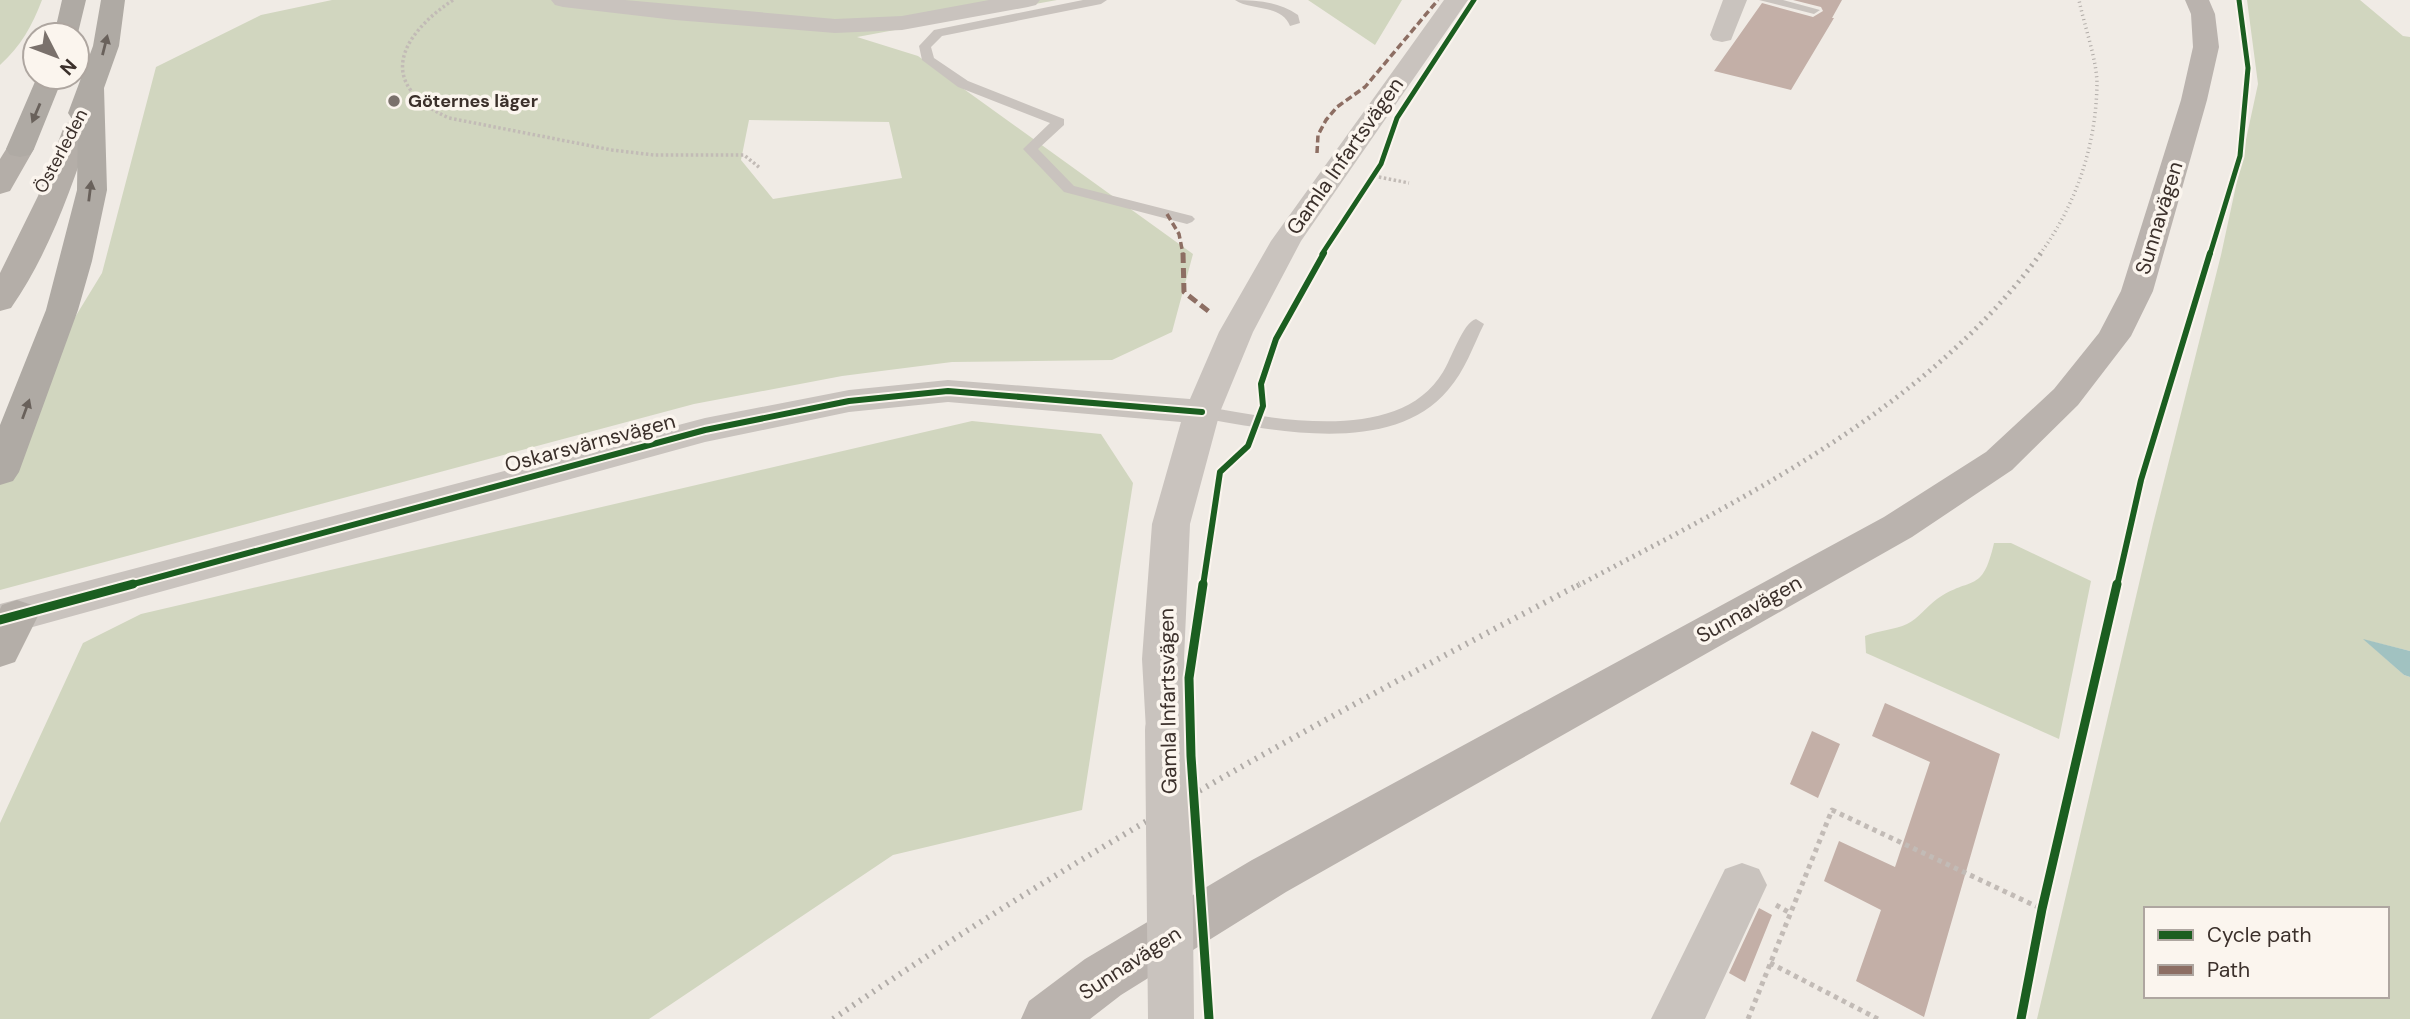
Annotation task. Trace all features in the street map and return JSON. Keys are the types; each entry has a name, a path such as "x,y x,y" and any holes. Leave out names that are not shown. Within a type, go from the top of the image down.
{"highway":[{"path":"69,21 74,0"},
{"name":"Österleden","path":"91,88 106,46 113,0"},
{"path":"0,472 62,310 76,261 92,190 91,88"},
{"name":"Österleden","path":"0,185 20,149 45,91"},
{"name":"Österleden","path":"0,253 76,129 90,91"},
{"path":"0,301 38,233 57,190 76,129"},
{"path":"0,170 20,149"}],"main road":[{"name":"Sunnavägen","path":"1048,1019 1102,977 1269,876 1898,527 1999,461 2066,397 2113,336 2137,291 2194,100 2206,47 2203,14 2197,0"}],"street":[{"path":"563,0 675,13 835,26 935,25 1028,0"},
{"name":"Gamla Infartsvägen","path":"1171,1019 1168,730 1163,659 1171,524 1202,412 1236,332 1286,241 1456,0"},
{"path":"1722,35 1735,0"},
{"name":"Oskarsvärnsvägen","path":"6,629 705,430 849,401 948,391 1202,412"},
{"path":"1678,1019 1742,885"}],"lane":[{"path":"1101,0 935,25 925,46 928,60 963,84 1059,122 1030,149 1069,189 1187,219"},
{"path":"1241,0 1281,9 1294,18 1294,23"},
{"path":"1765,0 1814,10"},
{"path":"1202,412 1258,422 1351,429 1405,415 1441,389 1476,324"}],"path":[{"path":"453,0 424,22 403,53 401,76 409,95 432,111 449,118 654,155 744,155 760,168"},
{"path":"1374,176 1409,183"},
{"path":"1748,1019 1832,810 2042,909"},
{"path":"1770,963 1878,1019"}],"green space":[{"path":"0,0 42,0 32,21 21,21 21,40 0,65"},
{"path":"332,0 1057,0 857,37 918,56 1193,254 1172,332 1112,360 952,362 842,376 694,404 0,590 0,440 102,273 156,67 261,15","holes":["749,120 889,122 902,178 773,199 741,160"]},
{"path":"1308,0 1402,0 1375,45"},
{"path":"2247,0 2360,0 2403,36 2410,37 2410,651 2365,640 2404,675 2410,677 2410,1019 2037,1019 2153,524 2221,255 2258,84"},
{"path":"972,421 1101,434 1133,483 1082,810 893,855 649,1019 0,1019 0,823 83,643 141,614"},
{"path":"1994,543 2011,543 2091,581 2059,739 1866,653 1865,636 1907,624 1937,599 1980,577 1990,559"}],"water":[{"path":"2363,639 2410,651 2410,677 2404,675"}],"building":[{"path":"1793,0 1842,0 1791,90 1714,71 1762,3 1813,17 1823,11 1821,7"},
{"path":"1885,703 2000,754 1924,1017 1856,981 1881,910 1824,881 1839,841 1895,867 1930,762 1872,736"},
{"path":"1812,731 1840,744 1818,798 1790,784"},
{"path":"1759,908 1772,915 1745,982 1729,973"}],"railway":[{"path":"2040,254 2074,195 2093,130 2097,84 2093,53 2079,0"},
{"path":"1577,586 1767,483 1888,404 1944,358 1995,308 2041,253"},
{"path":"833,1019 1015,901 1200,790 1389,685 1580,584"}],"marked path":[{"path":"1317,153 1318,135 1326,120 1337,107 1365,87 1438,0"},
{"path":"1167,214 1182,243 1184,292 1212,314"}],"cycle path":[{"path":"1209,1019 1191,756 1189,678 1220,472 1248,446 1263,406 1261,384 1276,339 1311,272 1381,164 1397,118 1474,0"},
{"path":"2021,1019 2042,909 2141,480 2240,156 2248,68 2239,0"},
{"path":"0,620 705,430 849,401 948,391 1202,412"}],"place":[{"name":"Göternes läger","path":"394,101"}]}
